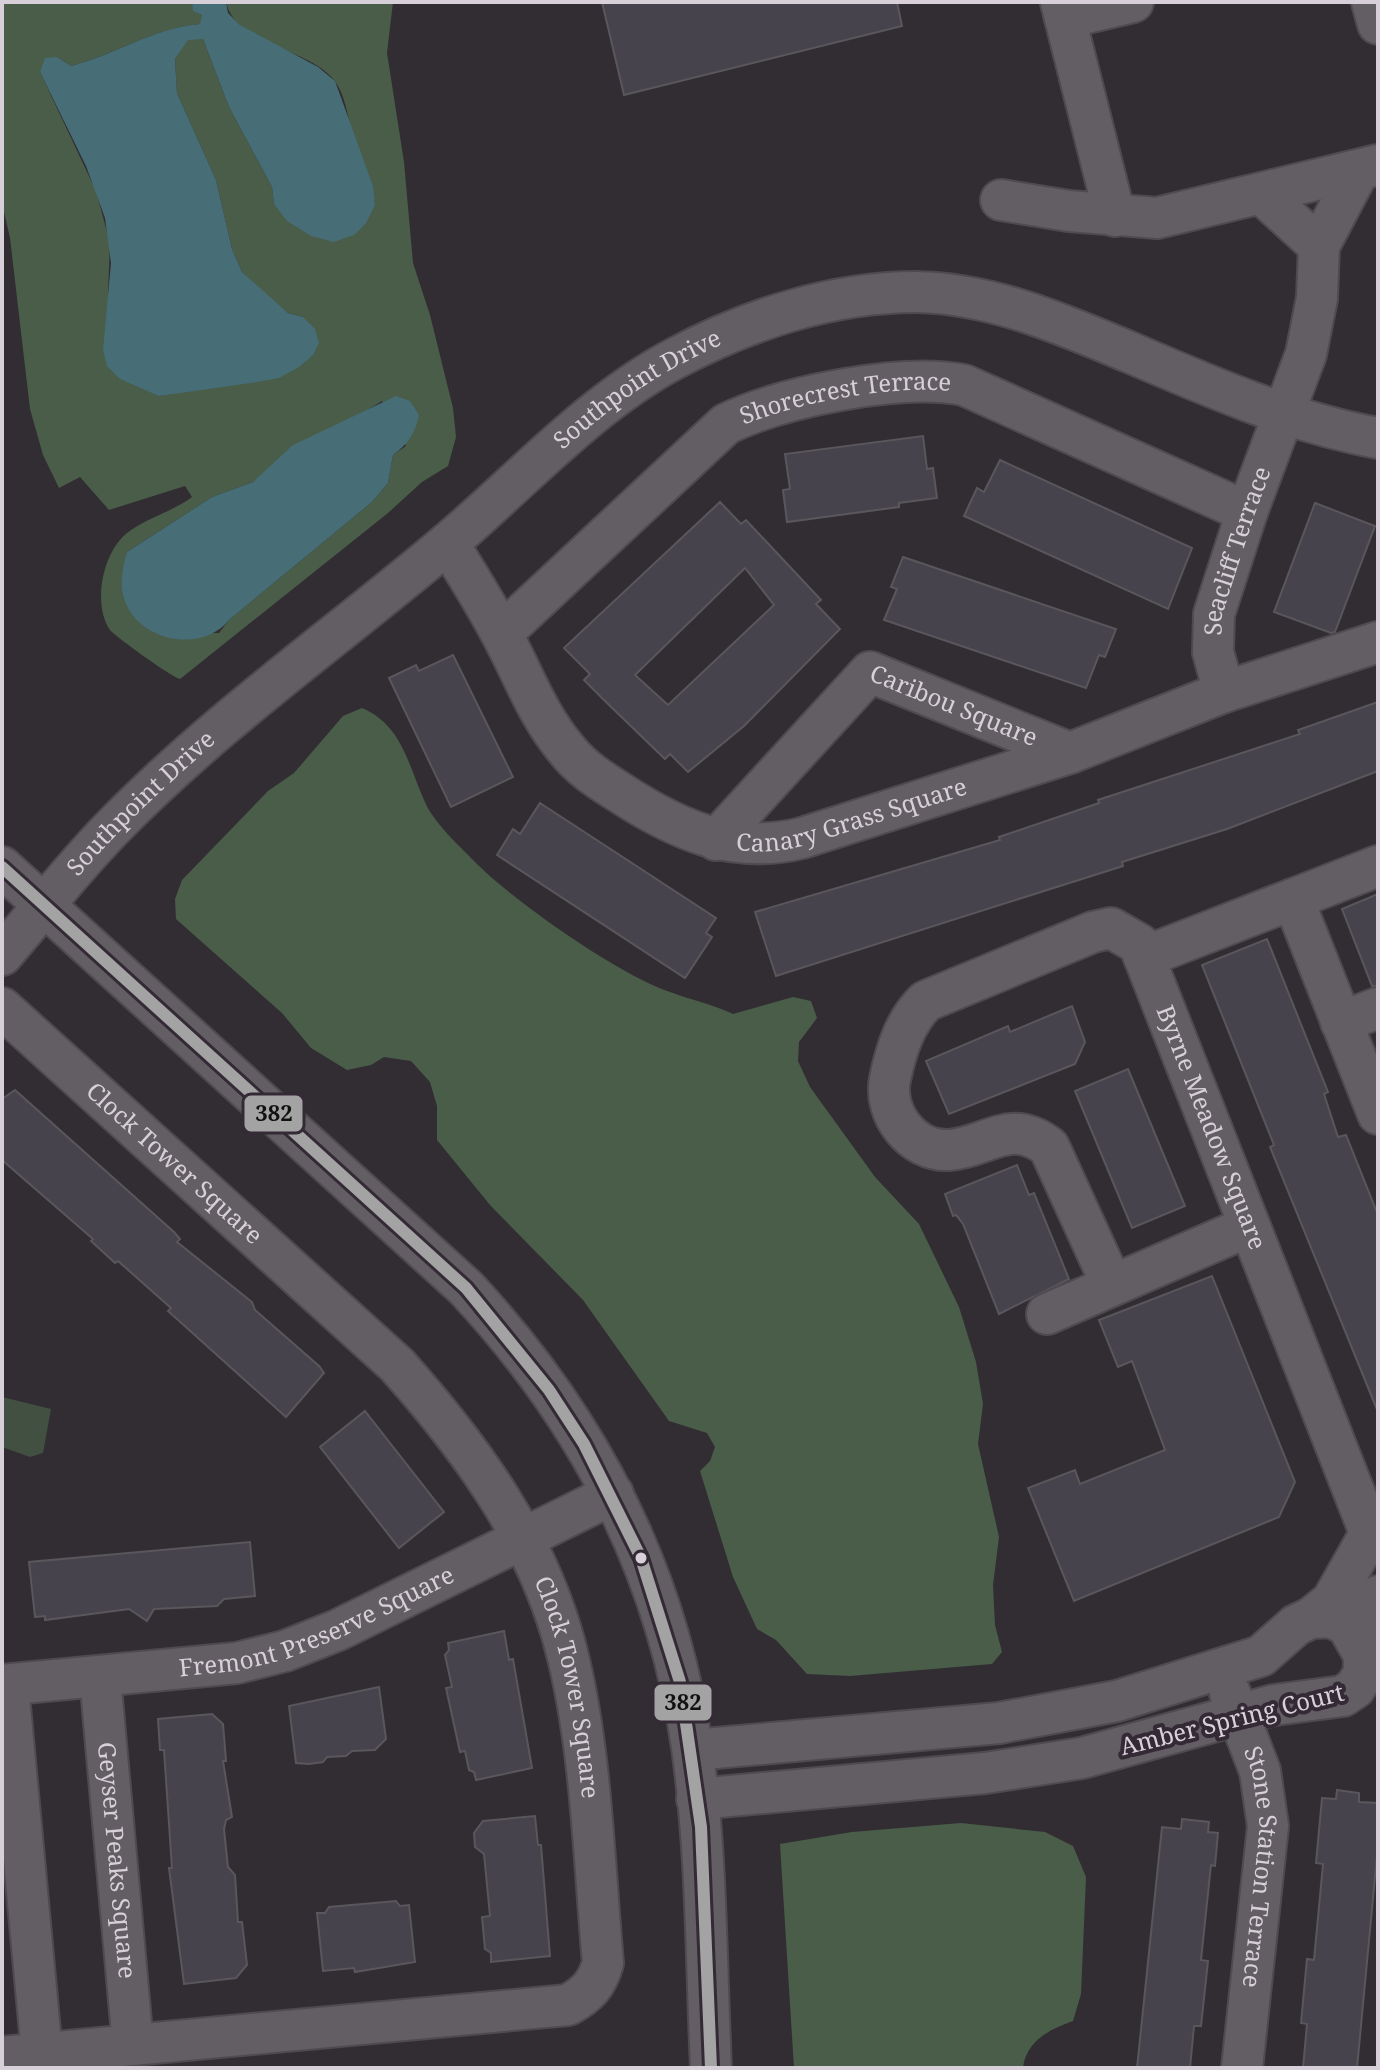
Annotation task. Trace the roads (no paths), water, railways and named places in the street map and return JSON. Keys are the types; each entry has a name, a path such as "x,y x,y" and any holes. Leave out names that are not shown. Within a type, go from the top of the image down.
{"street":[{"path":"1115,216 1063,10 1133,2"},
{"path":"1372,2 1378,24"},
{"path":"1262,194 1319,246 1368,168"},
{"path":"1001,200 1115,216 1157,218 1368,168"},
{"name":"Seacliff Terrace","path":"1224,692 1213,652 1214,614 1247,512 1306,354 1317,298 1319,246"},
{"name":"Southpoint Drive","path":"2,955 117,822 207,739 448,543 623,391 730,333 835,300 918,292 995,304 1040,315 1196,381 1283,412 1378,438"},
{"name":"Shorecrest Terrace","path":"502,633 726,424 760,408 800,397 936,380 964,385 1247,512"},
{"name":"Canary Grass Square","path":"448,543 502,633 538,709 568,753 586,770 670,823 716,840 757,846 788,842 1070,753 1224,692 1378,642"},
{"name":"Caribou Square","path":"716,840 870,672 1070,753"},
{"path":"1112,1285 1049,1147 1035,1136 1018,1133 946,1150 925,1145 910,1136 898,1122 890,1103 889,1084 899,1046 913,1013 946,990 1093,932 1111,928 1139,944 1144,957 1378,866"},
{"path":"2,867 466,1288 516,1342 568,1414 613,1494 643,1560 672,1646 693,1750 711,2068"},
{"path":"1293,899 1378,1114"},
{"name":"Byrne Meadow Square","path":"1144,957 1247,1227 1374,1538 1332,1601 1311,1618"},
{"name":"Clock Tower Square","path":"2,1008 397,1365 445,1418 478,1464 522,1536 547,1592 569,1659 582,1728 603,1963 598,1980 585,1996 568,2005 2,2057"},
{"path":"1341,1022 1378,1008"},
{"path":"1047,1314 1247,1227"},
{"name":"Fremont Preserve Square","path":"5,1685 237,1663 285,1651 338,1630 522,1536 613,1494"},
{"path":"1366,1669 1365,1620 1378,1596"},
{"path":"1311,1618 1331,1617 1347,1625 1366,1669"},
{"name":"Amber Spring Court","path":"693,1750 999,1723 1117,1701 1261,1656 1296,1625 1311,1618"},
{"name":"Amber Spring Court","path":"697,1799 999,1771 1082,1758 1294,1701 1343,1696 1355,1688 1366,1669"},
{"name":"Stone Station Terrace","path":"1221,1671 1260,1771 1268,1826 1242,2068"},
{"name":"Geyser Peaks Square","path":"100,1677 133,2045"},
{"path":"5,1685 42,2054"}],"water":[{"path":"192,2 226,2 228,13 240,25 318,67 335,81 373,186 375,205 366,223 354,235 334,242 311,236 287,221 274,204 272,187 229,107 203,39 188,40 175,59 177,93 216,180 232,249 242,272 288,313 303,317 315,329 319,343 313,355 279,378 159,396 120,379 107,366 103,350 111,263 105,218 86,166 40,72 45,58 57,57 71,66 151,36 200,24 202,15 193,11"},
{"path":"396,396 410,401 419,415 410,438 393,455 388,483 372,502 217,631 186,640 170,638 140,623 123,595 123,568 127,552 212,497 253,482 293,445"}]}
